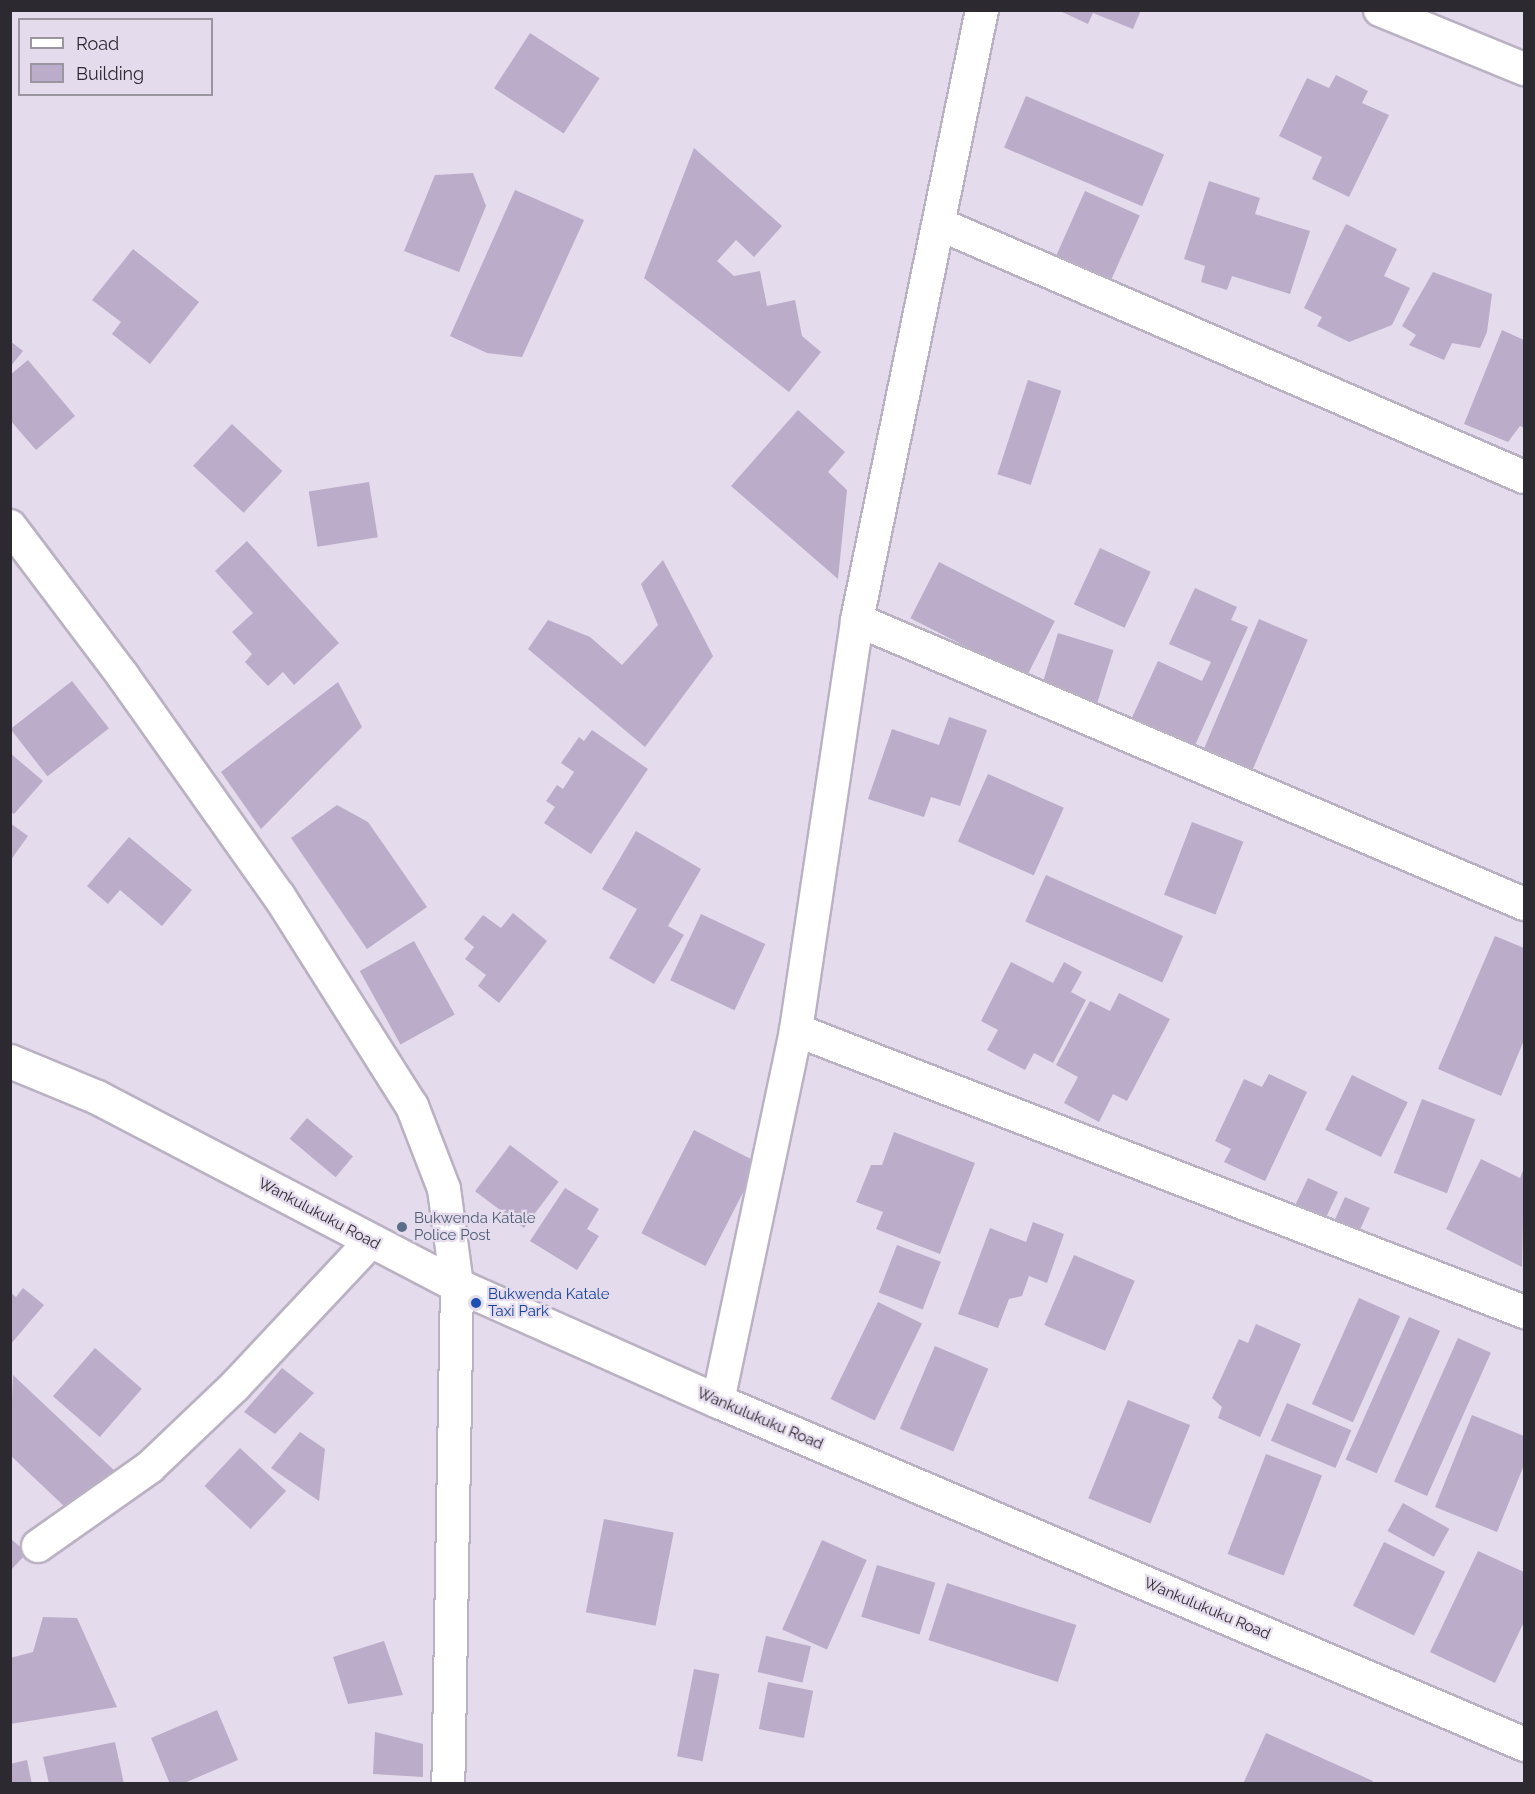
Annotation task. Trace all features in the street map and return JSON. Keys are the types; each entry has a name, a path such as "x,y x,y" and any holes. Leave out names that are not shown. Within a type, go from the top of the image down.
{"main road":[{"name":"Wankulukuku Road","path":"10,1061 97,1096 457,1285 718,1401 1524,1744"}],"street":[{"path":"718,1401 796,1030 857,620 982,10"},
{"path":"1380,10 1524,69"},
{"path":"939,224 1524,477"},
{"path":"10,526 123,676 279,896 412,1106 444,1189 457,1285 448,1784"},
{"path":"857,620 1524,904"},
{"path":"796,1030 1524,1312"},
{"path":"38,1546 150,1467 235,1386 371,1241"}],"building":[{"path":"1058,10 1141,10 1133,29 1093,13 1088,24"},
{"path":"530,33 600,78 564,134 494,88"},
{"path":"1336,75 1368,91 1362,103 1389,115 1349,197 1312,179 1322,157 1279,136 1307,78 1329,88"},
{"path":"1026,96 1164,155 1142,206 1004,148"},
{"path":"694,148 782,226 754,257 736,240 717,261 734,276 760,271 767,306 795,300 802,336 821,352 789,392 644,278"},
{"path":"473,173 486,206 459,272 404,251 435,175"},
{"path":"1209,181 1260,198 1255,214 1310,231 1290,294 1232,276 1227,290 1201,282 1205,266 1184,259"},
{"path":"515,190 584,220 522,357 487,353 450,336"},
{"path":"1085,191 1140,215 1107,288 1052,264"},
{"path":"1346,224 1397,249 1384,276 1410,288 1392,325 1349,342 1317,326 1322,317 1304,308"},
{"path":"133,249 199,302 150,364 112,334 121,322 92,300"},
{"path":"1433,272 1492,294 1487,332 1480,348 1452,343 1444,360 1409,345 1416,335 1402,326"},
{"path":"1502,330 1524,340 1524,428 1520,426 1508,442 1464,424"},
{"path":"10,341 23,351 10,367"},
{"path":"28,360 75,416 36,450 10,420 10,375"},
{"path":"1028,380 1061,391 1031,485 997,474"},
{"path":"798,410 845,452 828,472 847,490 838,579 731,486"},
{"path":"232,424 282,471 244,513 193,466"},
{"path":"369,482 378,537 318,547 309,492"},
{"path":"247,541 339,643 294,685 283,672 268,686 245,662 252,654 232,632 253,613 215,571"},
{"path":"1100,548 1151,572 1125,628 1074,604"},
{"path":"663,560 713,656 645,747 528,649 548,620 590,637 622,665 658,625 641,584"},
{"path":"939,562 1055,621 1026,677 910,618"},
{"path":"1195,588 1237,607 1231,620 1248,627 1192,752 1129,724 1158,661 1202,681 1211,662 1169,644"},
{"path":"1259,619 1308,640 1250,777 1201,756"},
{"path":"1058,633 1113,650 1097,703 1042,686"},
{"path":"72,681 109,728 47,776 11,729"},
{"path":"338,682 362,727 261,829 221,772"},
{"path":"949,717 987,730 960,806 931,797 924,817 868,799 892,729 939,745"},
{"path":"592,730 648,769 591,854 544,823 555,807 546,801 557,785 563,789 574,772 561,763 579,737 584,741"},
{"path":"10,753 43,781 14,814 10,811"},
{"path":"988,774 1064,808 1034,875 958,842"},
{"path":"337,805 368,822 427,907 367,949 291,838"},
{"path":"1192,822 1243,842 1215,915 1164,895"},
{"path":"10,823 28,836 10,861"},
{"path":"636,831 701,869 668,926 684,935 654,984 609,958 637,909 602,889"},
{"path":"129,837 192,890 162,926 120,890 108,904 87,886"},
{"path":"1046,875 1183,936 1162,983 1025,922"},
{"path":"513,913 547,941 499,1003 478,986 486,975 465,959 474,947 464,939 483,915 501,928"},
{"path":"701,914 765,944 734,1010 670,980"},
{"path":"1495,936 1524,948 1524,1040 1501,1096 1438,1069"},
{"path":"414,941 455,1014 400,1045 360,971"},
{"path":"1011,962 1053,983 1064,962 1082,972 1071,992 1086,1000 1053,1063 1034,1053 1025,1070 987,1050 998,1030 981,1021"},
{"path":"1119,993 1170,1019 1127,1101 1113,1094 1099,1122 1064,1103 1078,1077 1056,1065 1090,1001 1110,1011"},
{"path":"1269,1074 1307,1092 1265,1181 1224,1162 1231,1149 1215,1141 1244,1079 1262,1087"},
{"path":"1352,1075 1408,1102 1381,1157 1325,1130"},
{"path":"1422,1099 1475,1119 1447,1193 1394,1173"},
{"path":"307,1118 353,1157 336,1177 290,1139"},
{"path":"694,1130 758,1163 705,1266 641,1233"},
{"path":"894,1132 975,1163 940,1254 876,1229 883,1212 856,1202 871,1165 882,1165"},
{"path":"510,1145 559,1182 524,1228 475,1191"},
{"path":"1481,1159 1520,1178 1524,1168 1522,1267 1446,1229"},
{"path":"1308,1178 1338,1192 1318,1235 1288,1221"},
{"path":"565,1188 599,1209 587,1229 599,1236 577,1270 530,1241"},
{"path":"1345,1197 1370,1208 1354,1243 1330,1232"},
{"path":"1033,1222 1064,1234 1047,1283 1029,1276 1022,1296 1009,1299 998,1328 958,1314 990,1228 1026,1242"},
{"path":"897,1245 941,1262 923,1309 879,1293"},
{"path":"1074,1255 1135,1281 1105,1351 1044,1325"},
{"path":"23,1288 44,1305 10,1345 10,1292 16,1297"},
{"path":"1359,1298 1400,1316 1353,1422 1312,1404"},
{"path":"878,1302 922,1323 875,1421 831,1399"},
{"path":"1409,1317 1440,1331 1377,1473 1346,1460"},
{"path":"1256,1324 1301,1344 1260,1437 1218,1418 1222,1407 1212,1398 1239,1339 1248,1343"},
{"path":"1458,1338 1491,1353 1427,1496 1394,1481"},
{"path":"935,1346 988,1369 953,1452 900,1429"},
{"path":"95,1348 142,1389 100,1437 53,1396"},
{"path":"282,1368 314,1393 275,1434 244,1412"},
{"path":"13,1375 118,1474 89,1505 77,1498 64,1506 10,1455"},
{"path":"1128,1400 1190,1425 1150,1523 1088,1498"},
{"path":"1287,1403 1351,1430 1335,1468 1271,1441"},
{"path":"1472,1415 1524,1436 1524,1465 1497,1532 1435,1507"},
{"path":"300,1432 325,1449 319,1501 271,1468"},
{"path":"240,1448 286,1491 251,1529 205,1486"},
{"path":"1266,1454 1322,1476 1284,1575 1228,1554"},
{"path":"1403,1503 1449,1529 1434,1557 1387,1531"},
{"path":"604,1519 674,1533 656,1626 586,1612"},
{"path":"10,1538 27,1553 10,1571"},
{"path":"822,1540 867,1560 827,1649 782,1630"},
{"path":"1384,1542 1445,1572 1414,1636 1353,1606"},
{"path":"1478,1551 1524,1572 1524,1622 1495,1683 1430,1652"},
{"path":"877,1565 935,1583 920,1634 861,1617"},
{"path":"947,1583 1076,1625 1058,1682 928,1640"},
{"path":"43,1617 77,1618 117,1707 10,1724 10,1658 33,1652"},
{"path":"766,1636 811,1646 802,1682 758,1672"},
{"path":"384,1641 403,1695 348,1704 333,1657"},
{"path":"694,1669 720,1674 703,1761 677,1756"},
{"path":"768,1682 813,1691 804,1738 759,1729"},
{"path":"217,1710 238,1760 182,1784 170,1784 151,1738"},
{"path":"375,1732 423,1744 423,1777 373,1774"},
{"path":"1266,1733 1373,1781 1372,1784 1243,1784"},
{"path":"115,1742 124,1784 49,1784 43,1757"},
{"path":"27,1760 32,1784 10,1784 10,1764"}],"place":[{"name":"Bukwenda Katale Police Post","path":"402,1227"},
{"name":"Bukwenda Katale Taxi Park","path":"476,1303"}]}
